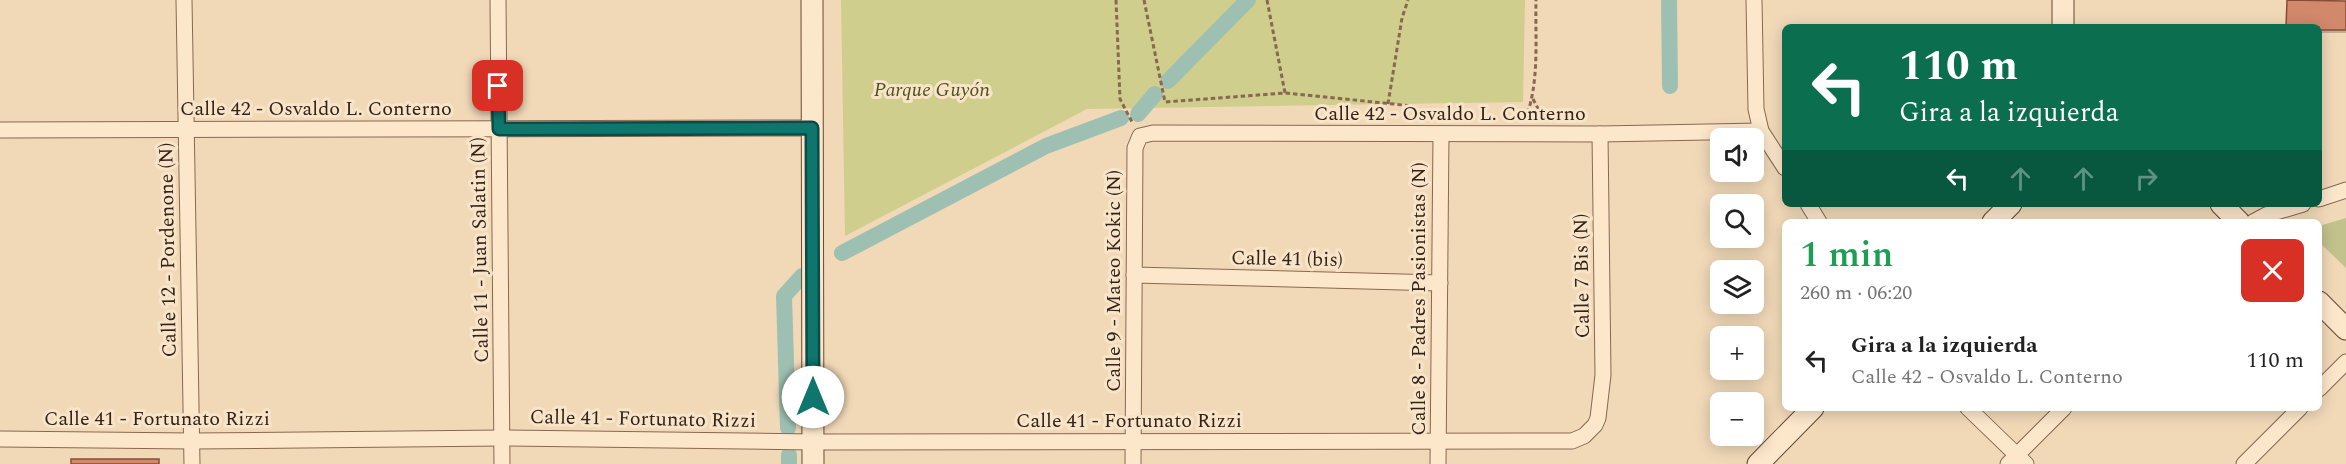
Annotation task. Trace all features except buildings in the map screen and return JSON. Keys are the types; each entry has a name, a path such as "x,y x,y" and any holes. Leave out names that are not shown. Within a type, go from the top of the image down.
{"street":[{"name":"Calle 12 - Pordenone (N)","path":"184,0 192,464"},
{"name":"Calle 11 - Juan Salatin (N)","path":"498,0 502,464"},
{"path":"812,0 813,464"},
{"path":"1754,0 1756,109 1760,128"},
{"path":"2063,0 2063,24"},
{"name":"Calle 42 - Osvaldo L. Conterno","path":"0,130 812,128"},
{"name":"Calle 42 - Osvaldo L. Conterno","path":"1140,136 1153,133 1600,134 1710,132"},
{"name":"Calle 8 - Padres Pasionistas (N)","path":"1438,464 1441,134"},
{"name":"Calle 7 Bis (N)","path":"1599,418 1603,375 1600,134"},
{"name":"Calle 9 - Mateo Kokic (N)","path":"1133,464 1135,148 1140,136"},
{"path":"1764,136 1782,163"},
{"path":"2322,198 2346,190"},
{"path":"1996,219 2008,207"},
{"path":"2223,207 2236,219"},
{"path":"2259,219 2292,207"},
{"name":"Calle 41 (bis)","path":"1134,275 1440,282"},
{"path":"2322,305 2346,328"},
{"path":"2322,386 2346,362"},
{"path":"1758,464 1809,411"},
{"path":"1971,411 2017,461 2061,411"},
{"path":"2244,464 2297,411"},
{"name":"Calle 41 - Fortunato Rizzi","path":"0,439 192,441 502,438 813,442 1572,441 1584,436 1599,418"}],"path":[{"path":"1116,0 1120,99 1140,136"},
{"path":"1144,0 1165,102 1285,93 1413,106"},
{"path":"1267,0 1285,93"},
{"path":"1388,104 1402,18 1408,0"},
{"path":"1512,134 1523,124 1532,104 1535,78 1536,0"}],"green space":[{"name":"Parque Guyón","path":"841,0 1525,0 1523,102 1087,109 845,236"},
{"path":"2346,218 2346,268 2322,245 2322,225"}],"waterway":[{"path":"1168,81 1248,0"},
{"path":"1669,0 1670,86"},
{"path":"1138,114 1155,94"},
{"path":"842,253 1046,146 1121,118"},
{"path":"788,428 784,296 802,276"},
{"path":"789,455 789,464"}],"route":[{"path":"498,86 499,129 812,128 813,397"}]}
